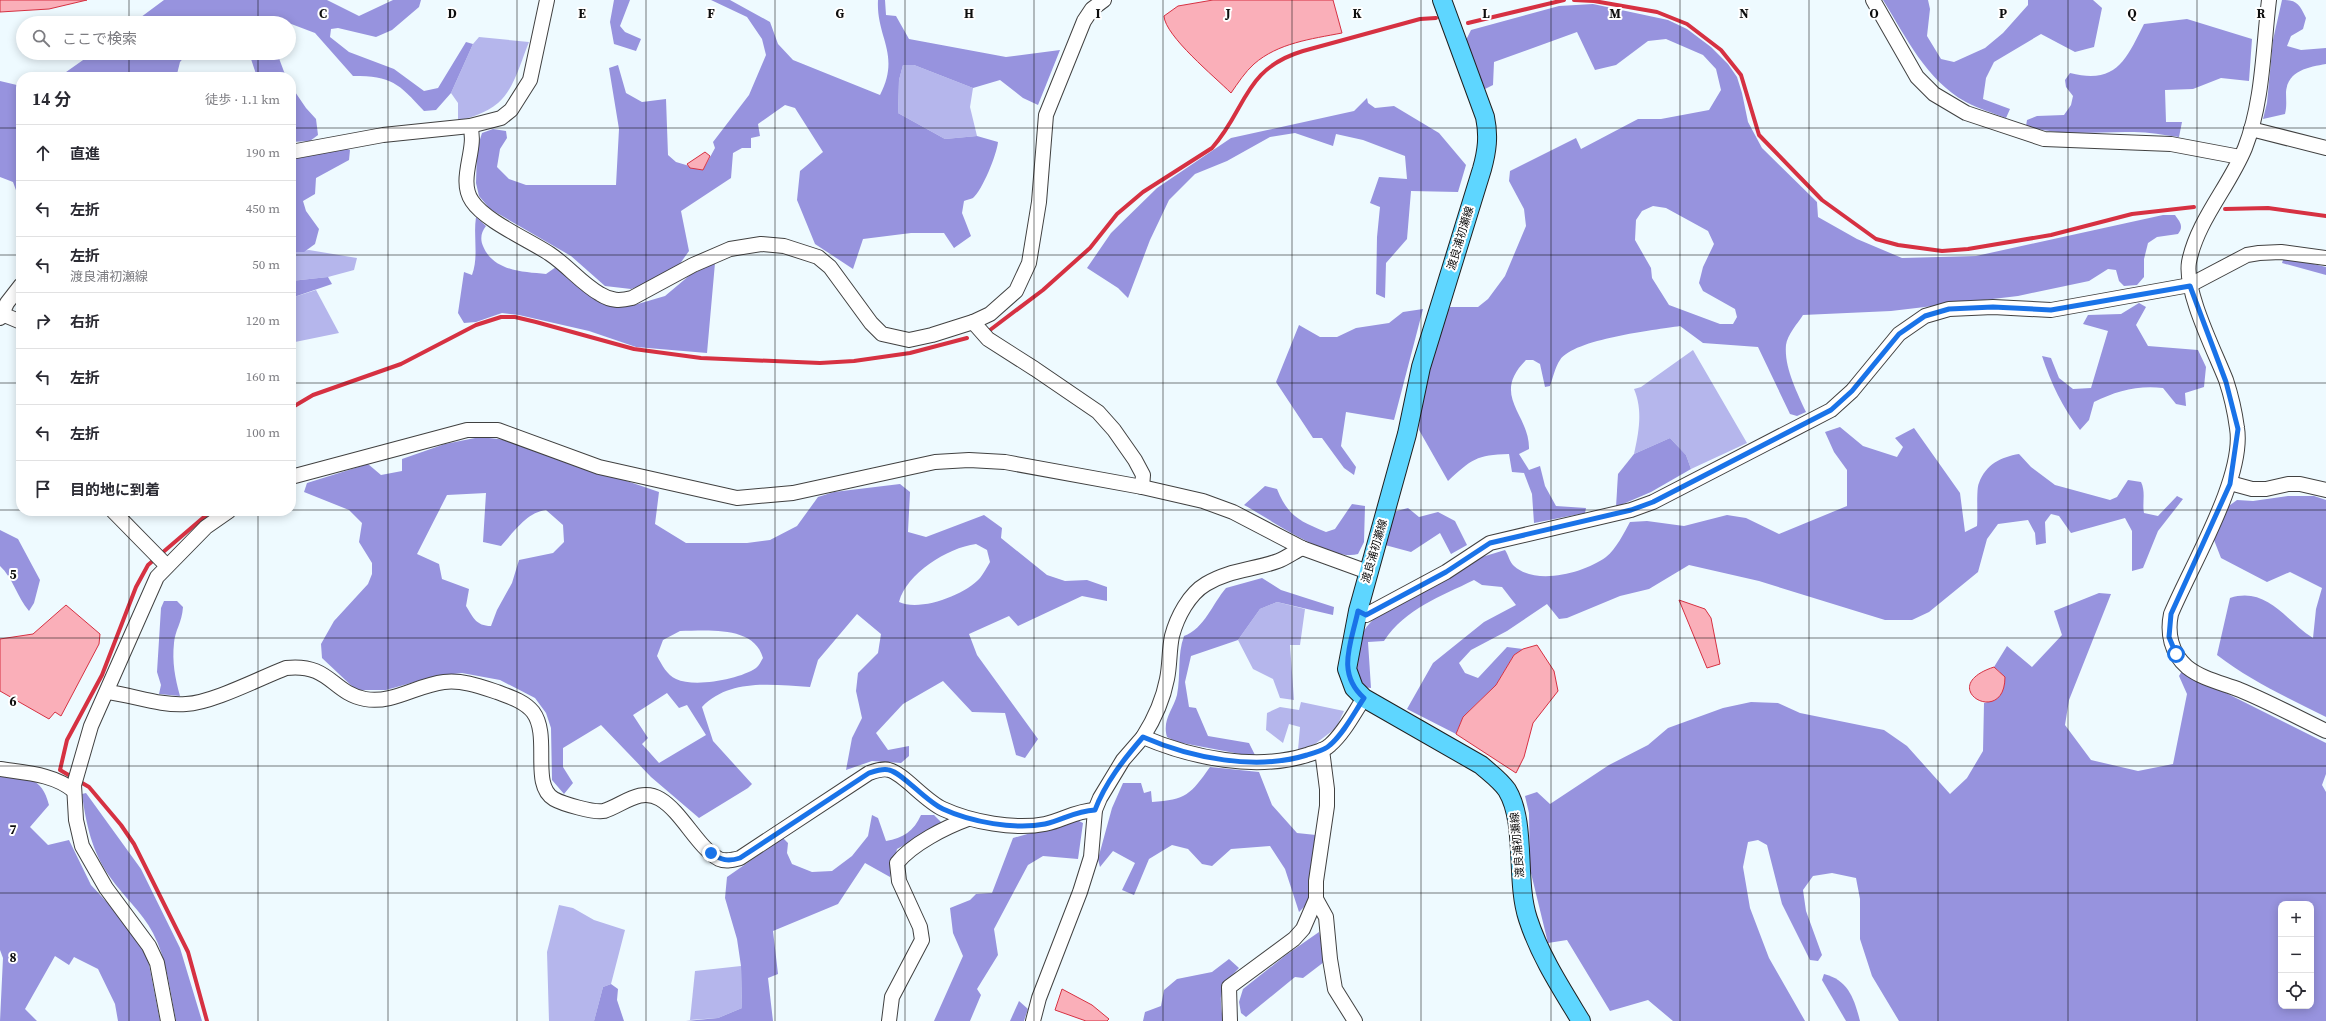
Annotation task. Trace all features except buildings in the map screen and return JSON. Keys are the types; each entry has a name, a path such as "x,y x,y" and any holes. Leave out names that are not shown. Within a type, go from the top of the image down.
{"main road":[{"name":"渡良浦初瀬線","path":"1442,0 1485,117 1488,130 1487,145 1482,169 1421,367 1406,434 1358,611 1347,669 1354,688 1364,698 1481,765 1497,778 1506,790 1513,801 1517,820 1520,872 1527,918 1550,970 1581,1021"}],"street":[{"path":"296,151 383,135 470,126 501,118 511,110 522,96 530,80 547,0"},
{"path":"470,126 473,134 467,181 472,201 490,217 550,254 599,294 621,301 632,298 693,265 730,249 761,244 784,246 818,257 830,267 871,323 882,334 909,340 932,335 974,322 990,314 1005,303 1016,291 1023,279 1029,263 1039,202 1046,115 1084,21 1092,9 1104,0"},
{"path":"1873,0 1917,76 1934,94 1966,113 2044,139 2171,144 2240,158"},
{"path":"2269,0 2260,83 2251,129 2240,158 2195,244 2189,264 2190,286 2226,382 2238,429 2230,484 2171,614 2169,637 2176,654 2187,667 2208,679 2240,690 2326,731"},
{"path":"2251,129 2326,148"},
{"path":"1358,611 1366,615 1446,572 1490,543 1631,510 1653,502 1741,457 1831,410 1852,391 1899,334 1925,316 1949,309 1993,307 2051,310 2190,286 2253,254 2280,252 2326,258"},
{"path":"16,293 1,316 16,320"},
{"path":"974,322 988,340 1035,369 1098,412 1114,430 1135,460 1142,475 1142,487"},
{"path":"296,476 467,430 484,429 515,435 599,468 737,498 793,493 901,468 935,462 969,460 1005,462 1142,487 1203,501 1225,509 1302,548 1368,572"},
{"path":"2230,484 2252,489 2266,489 2288,484 2326,490"},
{"path":"118,516 160,560"},
{"path":"168,1021 157,963 149,946 106,888 82,846 76,820 75,783 91,726 157,577 160,560 222,516"},
{"path":"1033,1021 1039,998 1091,857 1095,810 1100,798 1123,760 1143,737 1155,720 1168,678 1172,637 1178,619 1190,598 1204,585 1222,575 1278,560 1302,548"},
{"path":"107,692 168,704 187,704 207,700 286,668 299,666 322,673 353,695 365,699 388,699 445,682 469,683 512,697 532,710 540,722 542,731 542,781 545,791 554,799 594,811 603,811 639,795 649,794 660,800 676,814 711,853 720,859 730,861 740,858 869,773 879,770 889,769 898,774 921,795 942,809 968,819 1006,825 1045,824 1080,811 1095,810"},
{"path":"1143,737 1169,747 1204,755 1243,761 1263,762 1293,760 1330,746 1364,698"},
{"path":"1230,1021 1229,987 1294,939 1303,929 1316,899 1316,881 1327,806 1327,784 1322,750"},
{"path":"0,769 48,777 65,783 75,783"},
{"path":"889,1021 892,998 922,940 920,927 899,881 897,863 904,855 950,825 968,819"},
{"path":"1316,899 1326,916 1330,959 1335,989 1355,1021"}],"shaded area":[{"path":"0,0 87,0 49,9 0,12"},
{"path":"164,0 327,0 359,16 393,0 421,0 419,7 392,30 376,37 338,28 331,29 330,37 349,52 394,69 424,91 438,88 466,42 473,44 451,93 436,110 424,111 407,94 393,83 366,76 353,76 315,33 296,26 296,16 142,16"},
{"path":"614,0 630,0 620,26 625,32 641,39 636,51 614,44 610,22"},
{"path":"711,0 730,0 770,22 778,44 793,60 880,95 886,81 888,57 880,25 878,0 885,0 886,15 896,16 909,39 1006,57 1060,50 1038,105 1023,98 1000,80 973,88 914,65 903,65 899,80 898,113 945,139 977,136 998,142 992,163 981,188 973,198 964,201 962,213 971,236 954,248 944,233 911,233 863,239 853,269 815,244 797,200 800,171 823,152 795,108 785,105 758,124 760,136 751,138 751,148 742,148 733,153 731,178 681,211 689,251 679,265 658,279 631,289 605,286 571,256 490,209 479,196 476,183 477,149 482,133 493,129 506,131 507,138 500,149 497,167 509,179 526,185 616,185 619,129 609,68 618,65 626,93 642,102 666,99 668,155 676,162 703,170 715,148 713,142 749,95 766,55 762,39 747,17"},
{"path":"1213,0 1333,0 1342,33 1295,43 1274,51 1254,64 1231,93 1181,45 1167,24 1164,16 1178,6"},
{"path":"1883,0 1928,0 1930,9 1927,36 1941,59 1954,62 1985,48 2003,33 2028,5 2028,0 2093,0 2102,8 2094,47 2075,52 2041,34 1994,62 1986,78 1983,99 2010,109 2006,118 1966,102 1939,82 1918,57"},
{"path":"2282,0 2291,1 2297,4 2306,18 2303,29 2291,36 2287,46 2301,50 2326,48 2326,64 2306,68 2295,74 2288,85 2286,92 2285,114 2263,119 2267,103 2273,40"},
{"path":"1593,4 1668,20 1687,29 1711,47 1728,64 1737,77 1748,122 1762,148 1817,202 1818,217 1857,239 1902,258 1976,256 2163,215 2175,215 2180,222 2181,229 2178,234 2157,237 2148,243 2144,259 2144,277 2137,285 2124,286 2119,281 2116,270 2108,269 2089,281 2018,296 1891,311 1803,315 1790,333 1786,345 1789,371 1806,412 1797,416 1790,414 1758,347 1703,343 1680,326 1634,333 1581,346 1568,353 1560,360 1555,369 1550,386 1545,387 1540,364 1533,360 1526,360 1516,373 1511,384 1511,395 1514,405 1528,437 1529,449 1519,454 1529,470 1540,466 1545,486 1556,506 1586,508 1585,513 1534,523 1532,494 1524,473 1512,472 1509,454 1482,457 1475,460 1469,463 1448,481 1419,430 1421,392 1435,341 1450,307 1478,307 1488,299 1505,276 1526,226 1524,209 1509,181 1510,171 1576,138 1581,149 1638,119 1661,119 1709,110 1721,90 1716,69 1703,55 1666,39 1648,41 1616,65 1595,70 1577,32 1494,62 1493,85 1485,89 1466,40 1471,30 1559,6","holes":["1653,206 1666,208 1708,231 1714,244 1703,267 1699,283 1703,291 1735,309 1737,317 1733,324 1720,324 1669,305 1652,278 1651,268 1635,240 1636,220 1642,211"]},
{"path":"2187,19 2252,39 2249,81 2221,78 2193,89 2165,90 2166,122 2182,122 2179,137 2140,132 2066,132 2026,126 2027,120 2037,116 2064,115 2071,105 2073,96 2066,87 2065,80 2070,73 2086,76 2109,72 2118,66 2125,58 2144,24"},
{"path":"479,37 529,42 513,83 504,97 484,112 458,121 458,103 451,93 473,44"},
{"path":"83,60 182,60 178,72 66,72"},
{"path":"251,60 280,60 284,72 255,72"},
{"path":"903,65 914,65 973,88 970,107 977,136 945,139 898,113 899,80"},
{"path":"0,81 16,85 16,190 13,182 0,177"},
{"path":"296,93 316,119 318,135 310,141 296,142"},
{"path":"1367,98 1368,103 1375,108 1394,106 1439,133 1466,165 1458,192 1411,191 1407,239 1386,263 1385,298 1376,294 1377,237 1380,207 1370,203 1379,177 1407,179 1405,156 1363,140 1336,134 1333,146 1295,133 1270,137 1227,161 1195,174 1169,200 1150,240 1128,298 1118,288 1087,268 1111,233 1157,188 1231,138 1354,111"},
{"path":"338,146 350,150 349,160 316,178 315,194 303,201 306,211 319,229 315,244 304,252 296,252 296,157"},
{"path":"705,152 710,156 703,170 690,168 687,164"},
{"path":"476,217 486,226 482,233 482,243 494,261 510,269 546,274 556,267 611,305 631,306 665,296 690,275 715,263 707,353 636,347 589,331 519,315 502,313 476,322 464,323 458,313 464,272 472,275 474,268 476,254"},
{"path":"309,250 357,258 354,270 328,277 296,280 296,251"},
{"path":"2284,257 2326,267 2326,275 2282,263"},
{"path":"328,277 332,284 296,296 296,280"},
{"path":"316,290 339,333 296,342 296,296"},
{"path":"2139,303 2146,307 2136,325 2148,346 2198,350 2206,367 2204,387 2185,393 2186,406 2176,404 2163,388 2145,387 2119,392 2094,402 2089,420 2080,430 2068,413 2058,394 2049,376 2042,356 2051,358 2059,378 2073,389 2091,388 2108,331 2083,324 2088,315 2121,314"},
{"path":"1423,309 1394,420 1346,412 1341,446 1356,467 1354,475 1344,468 1322,438 1313,438 1276,382 1299,325 1320,337 1337,337 1356,328 1389,323 1403,312"},
{"path":"1693,350 1747,443 1691,469 1686,455 1670,438 1634,454 1639,429 1639,413 1637,397 1634,389 1641,387"},
{"path":"1840,427 1863,446 1897,457 1903,447 1895,438 1914,428 1960,493 1965,532 1977,526 1978,486 1982,476 1990,466 2000,459 2019,454 2031,467 2055,485 2110,500 2117,497 2128,480 2141,482 2143,490 2144,513 2158,516 2177,496 2183,499 2158,531 2143,568 2132,571 2132,531 2125,518 2071,533 2059,516 2051,514 2045,522 2046,543 2036,545 2035,533 2028,520 1998,524 1987,539 1978,572 1929,612 1912,620 1885,620 1759,581 1689,565 1649,589 1620,596 1567,618 1559,619 1547,604 1507,631 1471,650 1459,663 1465,673 1478,678 1507,647 1523,649 1514,655 1496,685 1463,717 1456,734 1407,709 1433,663 1484,622 1516,605 1502,587 1482,585 1474,580 1424,604 1403,620 1384,641 1368,642 1371,688 1362,687 1355,668 1355,659 1357,645 1370,622 1482,557 1505,550 1513,565 1523,572 1547,576 1560,575 1597,563 1610,554 1630,522 1647,521 1684,526 1727,515 1746,518 1779,534 1847,506 1847,470 1834,452 1825,432"},
{"path":"480,437 507,440 659,492 655,524 686,543 747,543 770,540 797,526 818,497 834,492 900,484 910,492 908,532 926,537 984,515 1002,528 1001,538 1047,575 1065,581 1087,580 1107,587 1107,601 1082,596 1018,626 1009,616 969,634 977,655 1038,739 1025,758 1016,755 1005,713 972,712 943,681 903,704 876,733 888,750 909,746 909,756 901,763 872,761 846,770 852,738 862,718 856,691 858,673 878,653 881,634 857,614 818,660 810,687 753,685 739,687 725,691 702,707 713,741 752,784 748,788 699,818 651,777 601,725 563,748 563,767 573,783 564,794 552,780 551,728 546,713 535,698 500,680 462,673 436,676 386,690 356,690 322,658 321,644 334,621 368,584 372,574 372,563 359,542 362,523 349,510 304,492 307,483 368,464 381,475 402,471 402,459 445,444","holes":["486,493 483,542 501,546 527,519 546,510 563,525 564,542 553,553 519,560 512,583 497,610 491,626 478,623 466,606 469,589 442,579 439,564 417,554 447,495","976,544 987,550 990,562 980,578 973,584 953,596 930,603 908,605 899,602 903,591 919,572 941,556 965,546","680,631 728,632 740,635 750,640 758,647 763,658 756,668 739,676 717,681 694,683 684,682 670,675 657,656 663,640","667,693 679,708 687,705 706,735 659,763 642,744 648,738 633,715"]},
{"path":"1670,438 1686,455 1691,469 1651,492 1616,507 1618,474 1634,454"},
{"path":"1265,486 1277,489 1290,512 1302,521 1326,532 1335,529 1352,504 1365,506 1364,542 1358,554 1346,555 1316,546 1244,505"},
{"path":"2288,496 2314,496 2326,500 2326,717 2256,681 2217,655 2230,598 2243,596 2255,597 2265,601 2275,607 2313,638 2316,609 2322,588 2290,572 2267,582 2221,558 2214,540 2226,508 2237,500 2253,501"},
{"path":"1408,508 1419,517 1438,512 1455,521 1467,545 1451,554 1440,533 1411,552 1385,545 1393,512"},
{"path":"0,530 18,539 40,580 34,603 29,611 21,600 8,576 0,566"},
{"path":"1262,578 1281,590 1334,607 1333,615 1277,602 1260,609 1238,640 1191,656 1185,682 1189,707 1196,708 1208,736 1249,743 1256,757 1177,742 1167,737 1166,725 1177,695 1180,658 1184,636 1191,633 1203,622 1226,588"},
{"path":"2099,593 2111,594 2069,700 2065,725 2091,760 2138,771 2173,764 2187,694 2179,676 2182,671 2326,743 2326,774 2322,785 2326,792 2326,1021 1899,1021 1872,976 1860,939 1860,899 1856,878 1832,873 1813,876 1803,890 1806,911 1822,955 1818,961 1810,960 1782,904 1767,845 1758,840 1748,842 1743,867 1750,908 1769,958 1805,1021 1673,1021 1648,1000 1610,1011 1567,940 1548,943 1530,869 1529,813 1525,796 1537,792 1550,804 1609,765 1648,745 1668,728 1723,708 1751,702 1778,703 1800,713 1884,730 1907,746 1950,794 1967,778 1983,751 1984,703 1995,700 2000,672 1994,667 2007,646 2032,667 2062,635 2054,611"},
{"path":"1679,600 1705,609 1711,618 1720,664 1707,668"},
{"path":"164,601 177,601 183,607 173,650 174,670 180,696 159,694 161,685 157,672 161,608"},
{"path":"1277,602 1305,609 1300,645 1290,645 1294,700 1280,698 1273,679 1253,669 1238,640 1260,609"},
{"path":"66,605 100,634 99,644 61,716 55,712 49,719 0,691 0,639 33,634"},
{"path":"1537,645 1554,671 1558,691 1533,723 1524,757 1516,773 1456,734 1463,717 1496,685 1514,655 1523,649"},
{"path":"1994,667 2005,677 2002,692 1995,700 1985,702 1977,699 1971,693 1970,684 1977,675"},
{"path":"1301,702 1344,711 1336,728 1315,744 1298,750 1300,727 1289,724 1283,743 1266,730 1267,713 1280,707 1299,710"},
{"path":"1210,767 1259,772 1272,805 1297,833 1316,835 1308,903 1299,912 1285,869 1270,846 1231,849 1212,866 1202,864 1188,849 1172,845 1149,859 1134,895 1122,890 1135,863 1113,851 1100,867 1098,859 1112,808 1123,783 1141,783 1144,793 1151,791 1152,802 1163,801 1187,794 1198,784"},
{"path":"0,773 32,780 42,788 49,805 30,827 48,845 69,840 91,885 116,912 147,954 160,1021 118,1021 115,1004 98,969 74,957 69,965 55,956 25,1009 37,1021 0,1021 3,958 0,950"},
{"path":"86,793 141,869 180,948 202,1021 176,1021 168,976 158,943 149,925 110,877 94,848 88,827 82,794"},
{"path":"872,815 878,818 886,841 903,836 915,825 921,815 934,815 943,824 897,849 890,877 865,863 838,904 773,931 778,974 768,978 773,1021 686,1021 718,1018 742,1008 741,966 737,939 725,898 727,877 783,838 788,843 787,853 792,864 812,872 832,871 852,856 868,836"},
{"path":"1077,820 1083,823 1078,859 1043,856 1028,865 994,929 998,955 977,989 981,995 970,1021 934,1021 963,956 953,933 950,908 970,900 976,894 992,893 1013,838"},
{"path":"559,905 573,908 594,920 625,930 611,984 603,987 594,1021 549,1021 547,952"},
{"path":"1319,932 1323,947 1324,962 1303,978 1295,977 1246,1017 1241,1013 1239,1002 1243,989 1286,955"},
{"path":"1229,959 1239,968 1224,986 1222,992 1221,1003 1223,1021 1143,1021 1145,1012 1161,1006 1164,990 1177,979 1212,972"},
{"path":"741,966 742,1008 718,1018 690,1020 695,971"},
{"path":"1824,974 1839,981 1849,991 1860,1021 1846,1021 1822,980"},
{"path":"611,984 618,989 617,1000 624,1021 594,1021 603,987"},
{"path":"1062,989 1092,1005 1109,1019 1107,1021 1086,1021 1055,1010"},
{"path":"1019,1001 1028,1009 1024,1021 1010,1021"}],"waterway":[{"path":"1468,23 1564,0"},
{"path":"1574,0 1594,1 1657,12 1687,24 1721,50 1741,75 1759,135 1822,200 1876,239 1898,245 1942,251 1968,249 2051,235 2132,214 2194,207"},
{"path":"990,330 1043,290 1090,248 1117,214 1143,192 1212,148 1233,119 1257,79 1268,68 1283,59 1303,51 1420,19 1436,18"},
{"path":"2225,209 2268,208 2326,216"},
{"path":"296,405 313,395 401,364 476,325 501,317 515,317 536,322 634,349 701,358 820,363 854,361 910,353 967,338"},
{"path":"205,516 148,565 136,587 102,675 67,740 60,770 89,787 121,825 134,844 188,952 207,1021"}],"route":[{"path":"711,853 720,859 730,861 740,858 869,773 879,770 889,769 898,774 921,795 942,809 968,819 1006,825 1045,824 1080,811 1095,810 1100,798 1123,760 1143,737 1162,745 1204,755 1243,761 1263,762 1293,760 1322,750 1330,746 1364,698 1350,682 1347,669 1358,611 1366,615 1413,588 1446,572 1490,543 1631,510 1653,502 1734,461 1831,410 1852,391 1899,334 1925,316 1949,309 1993,307 2051,310 2190,286 2226,382 2238,429 2235,458 2230,484 2171,614 2169,637 2176,654"}]}
